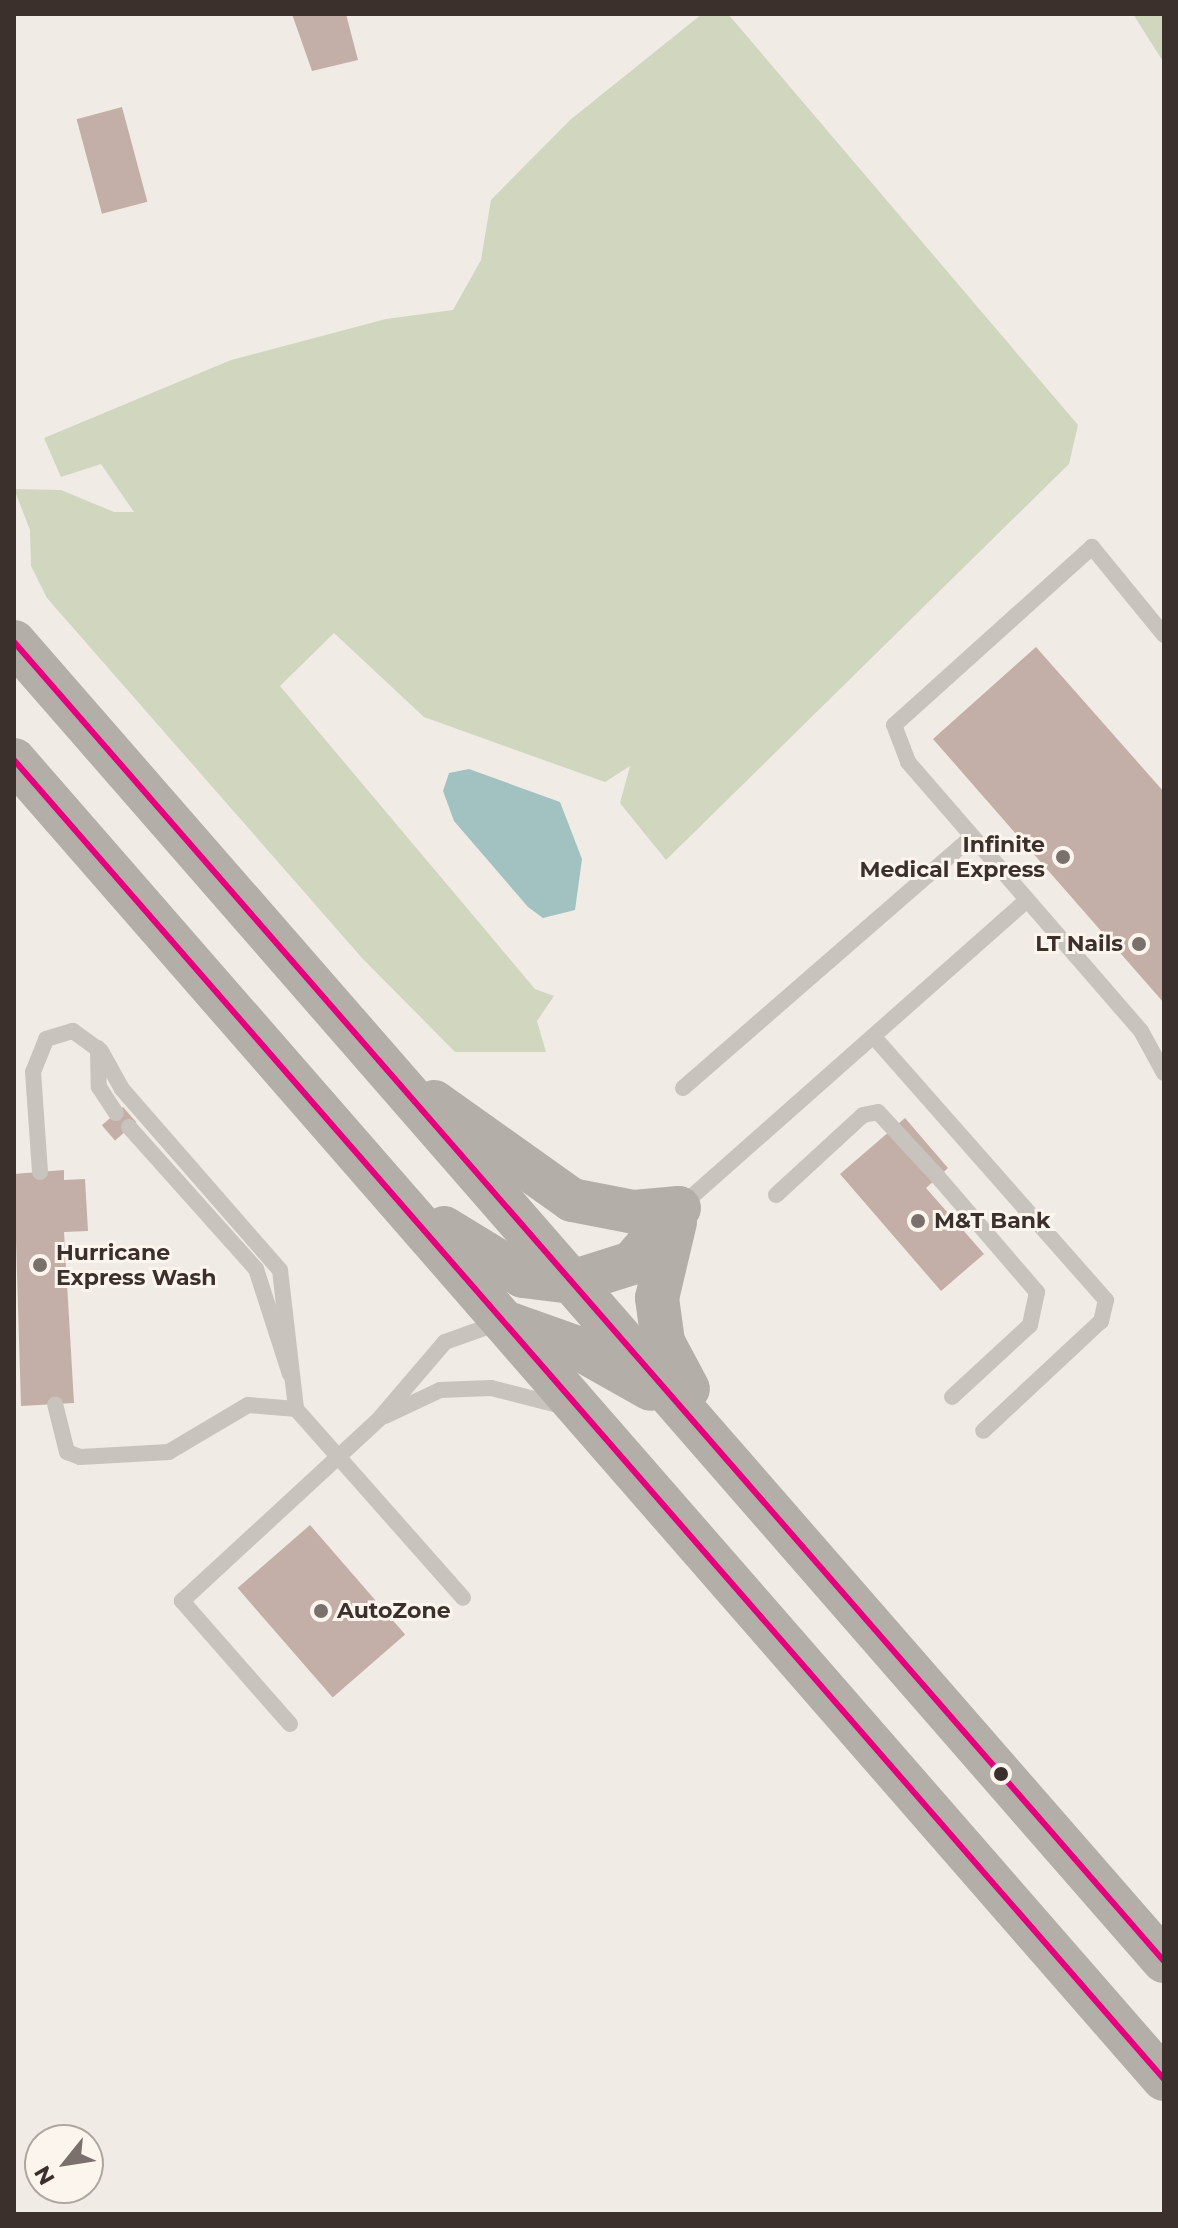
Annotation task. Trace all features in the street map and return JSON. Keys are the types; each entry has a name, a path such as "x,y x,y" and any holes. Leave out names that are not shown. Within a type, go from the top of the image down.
{"highway":[{"path":"14,642 384,1069 709,1434 1164,1961"},
{"path":"14,760 1160,2077"},
{"path":"384,1069 572,1200 634,1212 679,1208"},
{"path":"379,1179 487,1260 523,1276 572,1282 632,1263 679,1208"},
{"path":"679,1208 657,1298 663,1342 709,1434"},
{"path":"502,1322 627,1372 709,1434"}],"lane":[{"path":"1164,635 1092,547 894,725 908,762 1141,1031 1164,1073"},
{"path":"683,1088 971,838"},
{"path":"679,1208 1027,900"},
{"path":"40,1172 33,1072 39,1051 56,1033 73,1031 98,1047 122,1089 280,1270 296,1409 463,1598"},
{"path":"874,1037 1106,1300 1101,1321 983,1431"},
{"path":"98,1047 99,1087 116,1113"},
{"path":"776,1195 863,1115 878,1112 938,1177 1037,1292 1030,1325 952,1397"},
{"path":"129,1127 256,1269 294,1383"},
{"path":"290,1724 182,1601 380,1418 445,1342 502,1322"},
{"path":"380,1418 440,1390 491,1388 581,1411"},
{"path":"55,1404 67,1452 80,1457 178,1450 248,1405 296,1409"}],"green space":[{"path":"702,14 728,14 1078,425 1069,464 666,860 620,803 630,766 605,782 424,717 334,633 280,686 535,989 554,996 537,1021 546,1052 455,1052 362,958 47,598 31,566 30,530 14,489 61,490 114,512 134,512 101,464 61,477 44,438 231,360 386,319 453,310 481,260 491,200 570,120"},
{"path":"1133,14 1164,14 1164,63"}],"water":[{"path":"469,769 560,802 582,859 575,910 543,918 528,907 454,821 443,791 449,773"}],"building":[{"path":"292,14 346,14 358,60 312,71"},
{"path":"122,107 147,202 102,214 77,119"},
{"path":"1036,647 1164,792 1164,1003 933,739"},
{"path":"123,1107 136,1122 115,1140 102,1125"},
{"name":"M&T Bank","path":"905,1118 948,1168 926,1188 984,1254 941,1291 840,1174"},
{"name":"Hurricane Express Wash","path":"64,1170 64,1180 85,1179 88,1231 64,1232 74,1403 21,1406 14,1174"},
{"name":"AutoZone","path":"310,1525 405,1634 333,1697 238,1588"}],"transit line":[{"path":"14,642 1164,1961"},
{"path":"14,760 1164,2079"}],"place":[{"name":"Infinite Medical Express","path":"1063,857"},
{"name":"LT Nails","path":"1139,944"},
{"name":"M&T Bank","path":"918,1221"},
{"name":"Hurricane Express Wash","path":"40,1265"},
{"name":"AutoZone","path":"321,1611"}]}
